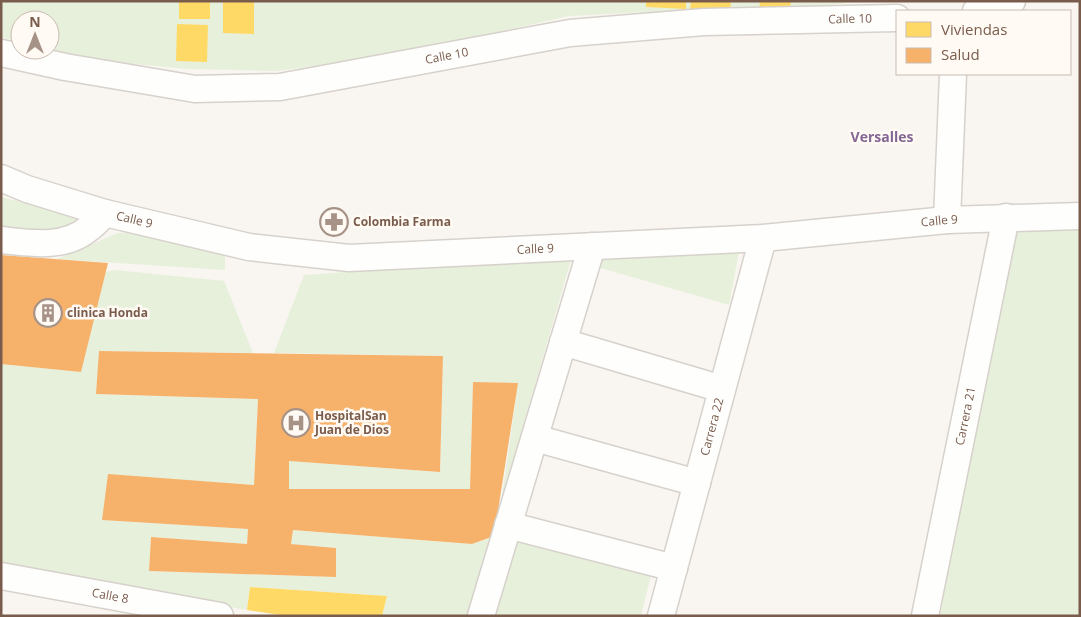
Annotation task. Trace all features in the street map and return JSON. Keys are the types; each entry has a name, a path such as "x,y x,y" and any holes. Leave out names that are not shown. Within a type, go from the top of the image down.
{"street":[{"path":"980,10 1012,1"},
{"name":"Calle 10","path":"1,53 64,67 195,89 280,88 570,33 704,22 896,18"},
{"path":"947,220 953,75"},
{"name":"Calle 9","path":"1,178 27,189 105,213 249,247 349,258 763,238 947,220 1080,216"},
{"path":"1,240 39,244 66,240 88,230 105,213"},
{"name":"Carrera 21","path":"926,616 1006,218"},
{"name":"Carrera 22","path":"661,616 763,238"},
{"path":"481,616 592,246"},
{"path":"563,342 722,390"},
{"path":"535,438 697,483"},
{"path":"508,525 674,568"},
{"name":"Calle 8","path":"1,576 220,616"}],"green space":[{"path":"1,1 847,1 847,3 790,10 730,13 646,12 569,16 399,54 278,71 187,69 95,60 60,51 60,10 10,10 10,39 1,37"},
{"path":"1,197 88,219 86,226 1,236"},
{"path":"1080,227 1080,616 940,616 1012,228"},
{"path":"132,232 225,251 225,270 57,259 118,233"},
{"path":"739,252 729,305 594,266 601,255"},
{"path":"572,256 501,503 518,383 473,382 470,489 289,489 289,461 440,472 443,356 274,353 304,275"},
{"path":"115,270 224,281 253,353 100,351 96,394 258,399 254,485 108,475 103,520 248,529 247,544 151,537 149,571 336,577 336,548 291,544 293,530 472,544 494,536 470,616 382,616 387,596 250,587 247,610 1,565 1,364 81,372 105,272"},
{"path":"511,541 652,571 641,616 488,616"}],"building: Viviendas":[{"path":"179,1 210,1 210,19 179,19"},
{"path":"223,1 254,1 254,34 223,33"},
{"path":"646,1 686,1 686,9 646,7"},
{"path":"691,1 731,1 730,13 690,10"},
{"path":"760,1 791,1 790,10 759,10"},
{"path":"177,24 208,25 207,62 176,61"},
{"path":"250,587 387,596 382,616 286,616 247,610"}],"building: Salud":[{"name":"clinica Honda","path":"1,255 108,263 81,372 1,364"},
{"path":"99,351 443,356 440,472 289,461 289,489 470,489 473,382 518,383 494,536 472,544 293,530 291,544 336,548 336,577 149,571 151,537 247,544 248,529 102,520 108,474 254,485 258,399 96,394"}],"place":[{"name":"Colombia Farma","path":"334,222"},
{"name":"clinica Honda","path":"48,313"},
{"name":"HospitalSan Juan de Dios","path":"296,423"}],"district":[{"name":"Versalles","path":"882,137"}]}
